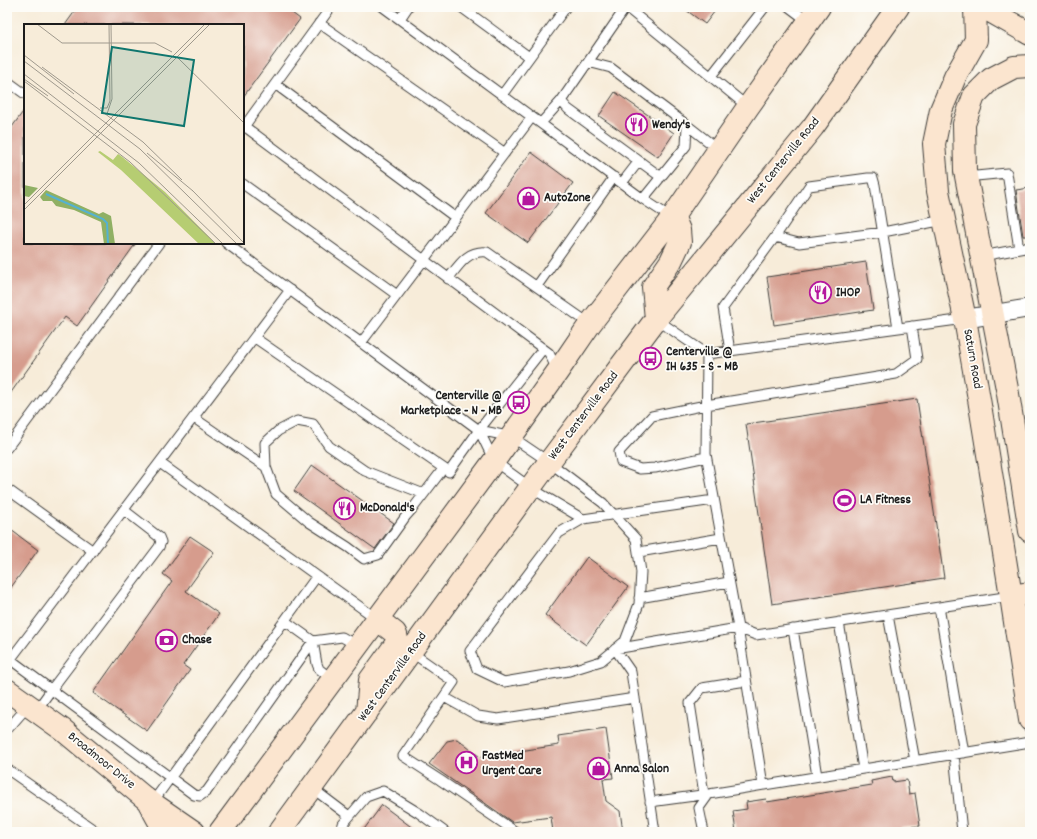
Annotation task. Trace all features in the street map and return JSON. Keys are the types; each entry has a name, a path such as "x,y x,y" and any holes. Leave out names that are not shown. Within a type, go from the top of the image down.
{"main road":[{"name":"West Centerville Road","path":"279,832 549,462 656,319 813,127 898,7"},
{"name":"Saturn Road","path":"975,7 976,40 955,77 941,110 934,144 938,191 979,399 1021,594 1030,720"},
{"path":"983,7 1030,34"},
{"path":"220,832 494,461 590,324 672,218 814,14"},
{"path":"1030,66 1014,68 991,79 974,96 964,124 965,172 1008,394 1030,531"},
{"path":"656,319 653,287 671,261 680,242 679,230 672,218"},
{"path":"366,713 370,680 397,641 395,633 378,619"},
{"name":"Broadmoor Drive","path":"7,690 63,730 149,801 194,832"},
{"path":"149,801 165,832"}],"street":[{"path":"964,319 1030,308"}],"lane":[{"path":"331,7 244,127 543,349 549,354 558,371"},
{"path":"384,7 643,199 672,218"},
{"path":"400,19 408,7"},
{"path":"461,7 529,57"},
{"path":"541,123 561,101 626,7 748,107"},
{"path":"711,76 765,7"},
{"path":"790,7 814,14"},
{"path":"502,95 563,8"},
{"path":"319,23 505,153"},
{"path":"588,62 611,68 718,150"},
{"path":"7,81 24,93"},
{"path":"275,84 456,218"},
{"path":"561,101 568,109 661,177"},
{"path":"361,343 532,117"},
{"path":"643,199 686,146 687,125"},
{"path":"537,286 618,180 639,161"},
{"path":"966,178 1007,173 1019,249"},
{"path":"730,351 723,308 775,237 809,186 873,178 898,328"},
{"path":"244,185 397,295"},
{"path":"775,237 799,243 883,232 944,220"},
{"path":"7,448 158,244"},
{"path":"227,244 479,430 512,436 549,462 603,502 614,514 636,539 641,572 638,604 625,641 601,661 569,671 504,682 477,669 470,651 559,533 583,519 614,514 714,500"},
{"path":"982,256 1030,247"},
{"path":"448,279 464,259 478,251 487,252 590,324"},
{"path":"290,290 93,551 8,660 194,795 200,796 207,792 313,641"},
{"path":"656,319 707,354 964,319"},
{"path":"706,457 655,468 640,469 621,462 619,452 652,416 896,374 918,359 912,326"},
{"path":"255,338 449,472 479,430 543,349"},
{"path":"707,354 706,457 738,628 763,785"},
{"path":"194,418 266,467"},
{"path":"424,494 365,471 329,446 313,424 297,421 278,431 265,443 266,467 276,494 309,522 364,559 378,555 406,516 424,494 444,468"},
{"path":"479,430 494,461 531,488 583,519"},
{"path":"160,463 378,619"},
{"path":"7,489 93,551"},
{"path":"7,730 51,690 159,547 161,542 159,537 124,510"},
{"path":"638,552 721,538"},
{"path":"149,801 170,777 317,576"},
{"path":"639,598 729,582"},
{"path":"615,649 738,628 756,635 1021,594"},
{"path":"939,607 964,753"},
{"path":"888,615 915,761"},
{"path":"285,621 313,641 342,637 358,646"},
{"path":"839,622 863,769"},
{"path":"793,629 817,776"},
{"path":"313,641 319,669 333,680"},
{"path":"615,649 631,672 655,832"},
{"path":"411,652 454,682 403,756 516,832"},
{"path":"704,832 699,808 706,794 690,703 702,688 746,681"},
{"path":"444,697 478,716 498,719 635,698"},
{"path":"650,802 1030,742"},
{"path":"954,754 962,832"},
{"path":"7,769 97,832"},
{"path":"312,788 350,816"},
{"path":"341,832 343,824 366,797 383,791 419,813 445,832"}],"building":[{"path":"78,7 284,7 300,19 244,96 244,24 66,24"},
{"path":"682,7 718,7 705,24"},
{"name":"Wendy's","path":"615,92 674,133 658,157 599,116"},
{"path":"24,110 24,244 135,244 77,326 65,317 7,398 7,134"},
{"name":"AutoZone","path":"531,152 573,183 528,243 486,213"},
{"path":"1030,188 1030,236 1023,236 1016,190"},
{"name":"IHOP","path":"866,262 873,310 774,325 767,277"},
{"name":"LA Fitness","path":"917,399 944,578 772,604 746,424"},
{"name":"McDonald's","path":"312,465 394,523 375,549 294,491"},
{"path":"7,527 38,550 7,593"},
{"name":"Chase","path":"190,536 214,552 186,591 219,614 183,665 190,670 147,731 93,693 172,581 163,574"},
{"path":"587,557 628,587 586,645 545,615"},
{"path":"606,729 613,778 603,779 606,801 620,811 623,832 553,832 551,817 512,822 429,764 447,741 457,739 480,757 559,745 558,736"},
{"path":"892,777 893,782 907,780 909,794 915,793 920,826 901,828 902,832 736,832 733,811 747,809 746,802 766,799 767,802 872,785 871,781"},
{"path":"382,805 418,832 362,832"}],"place":[{"name":"Wendy's","path":"637,125"},
{"name":"AutoZone","path":"529,198"},
{"name":"IHOP","path":"820,293"},
{"name":"Centerville @ IH 635 - S - MB","path":"650,359"},
{"name":"Centerville @ Marketplace - N - MB","path":"518,403"},
{"name":"LA Fitness","path":"845,500"},
{"name":"McDonald's","path":"345,508"},
{"name":"Chase","path":"166,640"},
{"name":"FastMed Urgent Care","path":"467,763"},
{"name":"Anna Salon","path":"599,769"}]}
